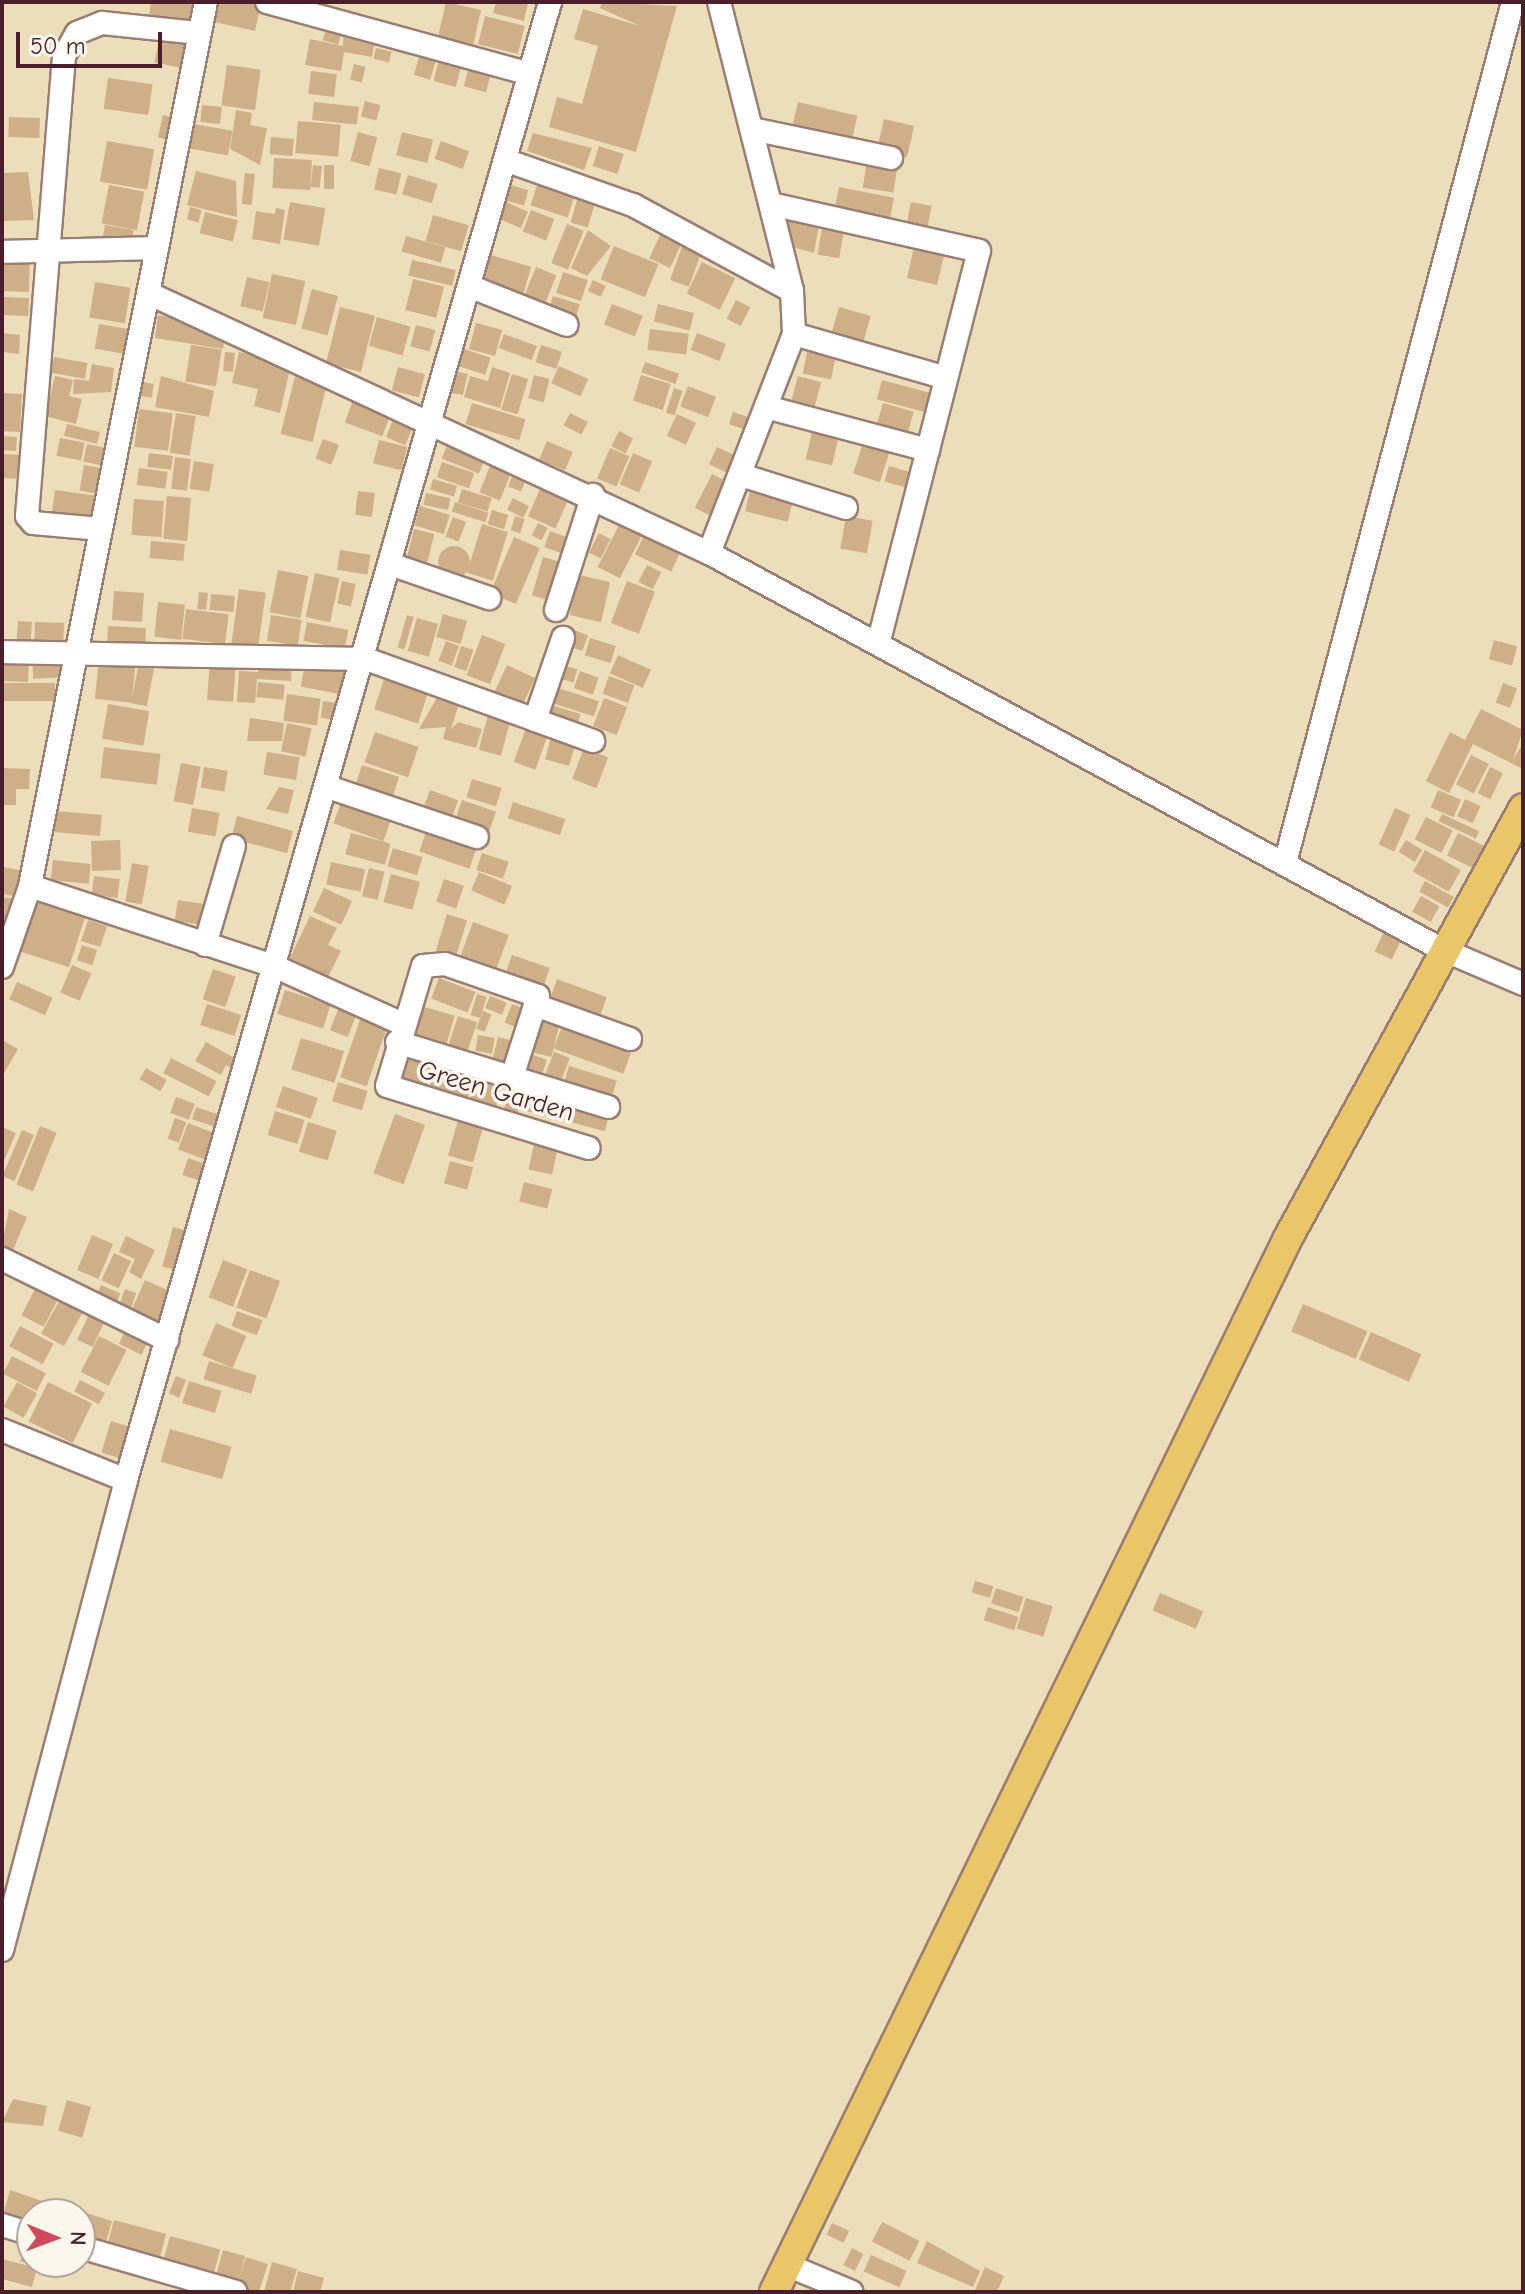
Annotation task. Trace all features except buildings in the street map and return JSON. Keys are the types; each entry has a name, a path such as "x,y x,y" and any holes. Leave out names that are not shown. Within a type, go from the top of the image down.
{"main road":[{"path":"774,2292 1288,1238 1441,949 1523,808"}],"street":[{"path":"2,967 30,886 206,2"},
{"path":"267,2 526,73"},
{"path":"2,1950 126,1480 366,659 505,160 526,73 550,2"},
{"path":"709,553 794,334 792,291 719,2"},
{"path":"1285,863 1513,2"},
{"path":"101,529 27,519 46,252 69,42 102,23 199,33"},
{"path":"752,129 891,158"},
{"path":"505,160 633,205 792,291"},
{"path":"771,204 979,251 879,641"},
{"path":"2,252 157,248"},
{"path":"469,286 567,325"},
{"path":"148,293 431,428 593,495 709,553 879,641 1441,949 1523,984"},
{"path":"794,334 946,378"},
{"path":"766,407 928,450"},
{"path":"741,475 846,508"},
{"path":"556,610 593,495"},
{"path":"390,564 489,598"},
{"path":"535,720 563,638"},
{"path":"2,652 366,659 593,741"},
{"path":"328,787 477,837"},
{"path":"205,945 234,846"},
{"name":"Green Garden","path":"30,886 276,967 400,1033 512,1077 608,1107"},
{"name":"Green Garden","path":"512,1077 536,994 433,962 423,966 387,1076 395,1092 589,1148"},
{"name":"Green Garden","path":"535,1005 630,1039"},
{"path":"3,1261 167,1340"},
{"path":"2,1430 126,1480"},
{"path":"96,2252 236,2292"},
{"path":"787,2265 852,2292"}]}
